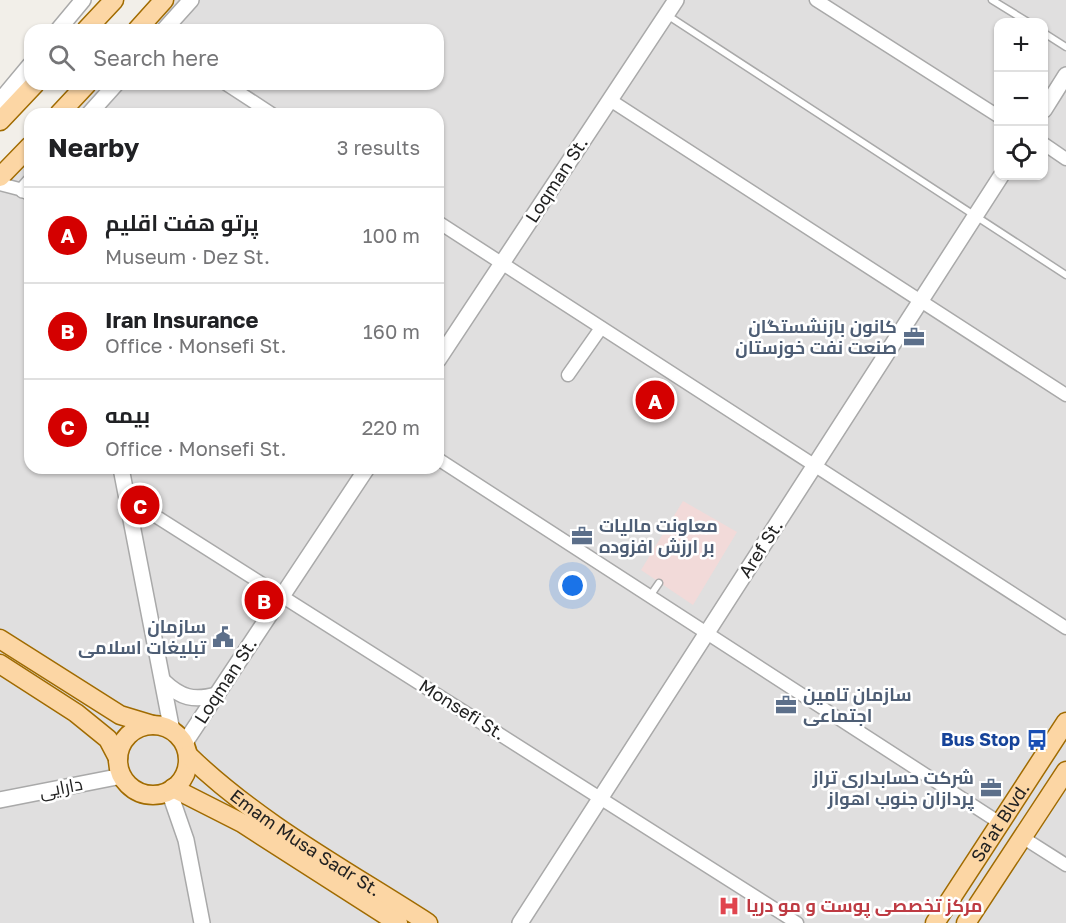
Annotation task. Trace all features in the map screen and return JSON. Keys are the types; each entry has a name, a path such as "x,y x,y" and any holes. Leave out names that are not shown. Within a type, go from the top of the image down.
{"main road":[{"path":"92,24 114,0"},
{"path":"142,24 164,0"},
{"path":"0,121 29,90"},
{"path":"65,108 81,90"},
{"path":"0,177 24,152"},
{"name":"Emam Musa Sadr St.","path":"0,639 120,715 175,739 208,775 250,809 428,923"},
{"path":"0,664 76,713 108,740 120,767 128,784 137,791 158,794 171,790 184,776 187,766 175,739 144,727 134,731 126,738 121,748 120,767"},
{"name":"Sa'at Blvd.","path":"935,923 1066,722"},
{"name":"Sa'at Blvd.","path":"966,923 1066,771"},
{"name":"Emam Musa Sadr St.","path":"171,790 242,823 398,923"}],"street":[{"path":"63,24 83,0"},
{"path":"169,24 191,0"},
{"name":"Loqman St.","path":"444,351 676,0"},
{"path":"816,0 994,113"},
{"path":"0,101 24,72"},
{"path":"1048,104 1066,75"},
{"path":"94,108 111,90"},
{"path":"235,90 263,108"},
{"path":"610,100 1066,395"},
{"path":"1048,147 1066,159"},
{"name":"Aref St.","path":"520,923 998,180"},
{"path":"0,184 24,188"},
{"path":"444,226 1066,628"},
{"path":"568,375 601,328"},
{"path":"444,463 1000,823"},
{"path":"122,474 175,739"},
{"name":"Loqman St.","path":"175,739 217,695 363,474"},
{"name":"Monsefi St.","path":"127,498 797,923"},
{"path":"164,681 174,691 188,697 202,699 217,695"},
{"name":"دارایی","path":"0,800 120,767"},
{"path":"171,790 186,840 202,923"},
{"path":"1022,837 1066,866"}],"lane":[{"path":"992,0 1021,18"},
{"path":"667,14 1066,275"},
{"path":"1048,36 1066,47"},
{"path":"650,596 659,583"}],"shaded area":[{"path":"164,0 1066,0 1066,923 0,923 0,185 24,159 24,474 444,474 444,108 69,108 85,90 444,90 444,24 143,24"},
{"path":"683,501 737,532 693,605 641,570"}],"place":[{"name":"کانون بازنشستگان صنعت نفت خوزستان","path":"914,337"},
{"name":"پرتو هفت اقلیم","path":"655,400"},
{"name":"بیمه","path":"140,505"},
{"name":"معاونت مالیات بر ارزش افزوده","path":"582,536"},
{"name":"Iran Insurance","path":"264,600"},
{"name":"سازمان تبلیغات اسلامی","path":"223,637"},
{"name":"سازمان تامین اجتماعی","path":"786,705"},
{"name":"Bus Stop","path":"1037,740"},
{"name":"شرکت حسابداری تراز پردازان جنوب اهواز","path":"991,788"},
{"name":"مرکز تخصصی پوست و مو دریا","path":"729,906"}]}
